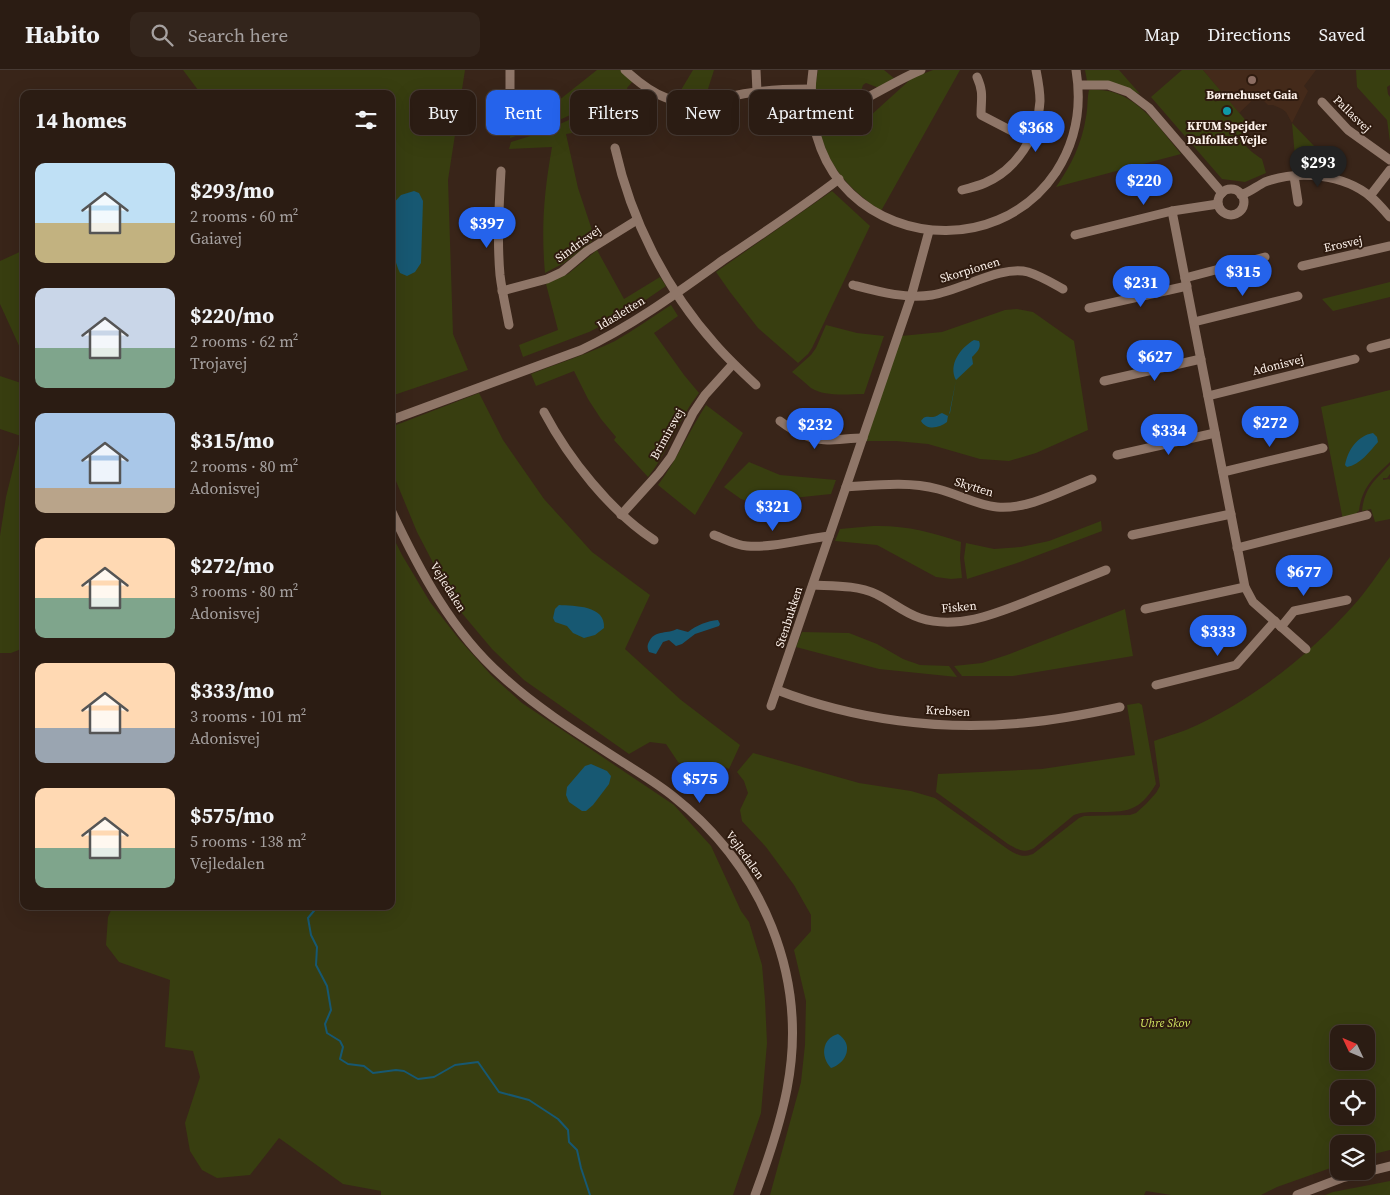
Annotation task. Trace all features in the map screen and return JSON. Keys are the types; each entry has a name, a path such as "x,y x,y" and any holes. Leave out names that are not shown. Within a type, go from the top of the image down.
{"street":[{"path":"510,70 510,90"},
{"path":"756,70 757,90"},
{"path":"813,70 811,89 812,118 826,160 839,179 854,196 882,216 903,225 929,230 949,231 969,229 988,224 1006,216 1036,196 1052,178 1071,143 1078,114 1076,70"},
{"path":"872,95 921,70"},
{"path":"962,190 984,184 996,177 1010,166 1024,150 1034,132 1038,118 1040,99 1036,70"},
{"path":"631,72 642,86 653,93 679,102 702,102 749,93"},
{"path":"977,76 983,97 981,115 1029,140"},
{"path":"1078,85 1108,85 1128,92 1149,108 1222,192"},
{"path":"793,90 811,89"},
{"name":"Pallasvej","path":"1322,102 1348,130 1390,160"},
{"path":"614,148 625,186 638,220 653,253 676,293 702,328 733,364 756,385"},
{"path":"1370,196 1390,170"},
{"path":"501,171 498,224 500,274 509,325"},
{"path":"1294,176 1298,202"},
{"path":"1241,195 1264,183 1282,177 1321,176 1346,183 1370,196 1390,217"},
{"name":"Idasletten","path":"395,419 581,350 620,330 839,179"},
{"path":"1230,189 1241,195 1243,206 1239,212 1227,215 1221,210 1218,204 1222,192 1230,189"},
{"path":"1075,235 1172,211 1218,204"},
{"path":"1172,211 1245,587 1253,602 1306,649"},
{"name":"Sindrisvej","path":"502,290 547,279 562,272 587,251 638,220"},
{"name":"Stenbukken","path":"771,706 911,297 929,230"},
{"name":"Erosvej","path":"1302,266 1390,246"},
{"path":"1089,308 1186,282 1265,257"},
{"name":"Skorpionen","path":"911,297 933,295 957,289 1002,272 1014,270 1037,275 1063,289"},
{"path":"853,285 882,293 911,297"},
{"path":"1194,322 1298,296"},
{"path":"1371,348 1390,343"},
{"path":"1104,381 1201,359"},
{"name":"Adonisvej","path":"1208,396 1355,359"},
{"name":"Brimirsvej","path":"622,514 659,473 671,456 692,413 705,395 733,364"},
{"path":"544,412 558,436 602,494 643,533 654,540"},
{"path":"780,421 795,431 810,437 826,440 863,438"},
{"path":"1117,455 1215,433"},
{"path":"1223,472 1323,448"},
{"name":"Skytten","path":"846,487 891,484 916,485 938,489 997,507 1031,503 1092,479"},
{"path":"1132,535 1231,514"},
{"path":"1237,548 1367,516"},
{"name":"Vejledalen","path":"395,518 435,594 476,650 501,675 531,700 673,796 714,834 734,857 749,879 760,900 780,950 788,983 792,1014 792,1043 788,1086 781,1117 756,1195"},
{"path":"714,535 733,543 747,546 766,546 829,536"},
{"name":"Fisken","path":"812,585 860,588 876,594 920,618 936,622 954,622 995,614 1106,570"},
{"path":"1145,610 1245,587"},
{"path":"1156,685 1236,665 1294,611 1347,600"},
{"name":"Krebsen","path":"777,690 840,709 886,719 961,726 1023,723 1120,708"},
{"path":"1297,1195 1342,1178 1390,1166"}],"shaded area":[{"path":"1203,70 1316,70 1304,86 1308,91 1292,123 1286,112 1273,105 1268,105 1258,95 1239,113"}],"green space":[{"path":"183,70 465,70 462,90 410,90 410,135 455,135 448,180 453,334 468,370 395,395 395,90 198,90"},
{"path":"597,70 620,70 633,81 627,88 628,90 572,90"},
{"path":"693,70 714,70 708,89 681,90"},
{"path":"818,70 884,70 895,79 879,88 866,83 861,90 815,90"},
{"path":"933,70 960,70 881,211 857,192 839,172 831,161 821,135 872,135 872,114 912,78"},
{"path":"1085,70 1119,70 1140,94 1115,84 1087,81"},
{"path":"1182,70 1203,70 1247,122 1243,139 1248,148 1262,159 1266,173 1245,182 1222,179 1151,97"},
{"path":"1356,70 1390,70 1390,85 1387,87 1390,97 1390,142 1387,120 1357,87"},
{"path":"1089,90 1105,90 1131,101 1153,120 1181,154 1056,187 1079,145 1086,117"},
{"path":"570,91 570,115 560,120 560,99"},
{"path":"570,120 570,133 566,134 578,188 595,239 564,263 545,273 544,210 552,147 509,149 511,142 534,135 560,135 560,124"},
{"path":"1292,123 1338,171 1296,168"},
{"path":"832,191 870,226 812,348 798,363 758,328 716,272"},
{"path":"597,250 624,299 660,277 666,286 628,312 589,332 523,357 519,345 558,330 546,284 568,274"},
{"path":"20,252 20,348 0,304 0,261"},
{"path":"1390,282 1390,297 1333,311 1322,299"},
{"path":"671,305 678,316 654,333 699,393 685,413 662,457 648,477 614,440 616,437 588,399 574,371 536,386 531,374 615,341"},
{"path":"1017,309 1033,312 1074,341 1088,430 1036,453 1009,461 980,459 928,444 866,441 901,336 942,332 1005,310"},
{"path":"826,325 857,333 884,336 864,394 823,393 811,388 792,372 811,355"},
{"path":"0,376 20,383 20,436 0,429"},
{"path":"1390,390 1390,462 1366,489 1357,512 1358,516 1343,520 1321,407"},
{"path":"479,393 503,440 544,499 592,552 650,595 625,649 681,700 740,745 729,769 719,765 709,765 689,770 678,762 666,744 650,742 629,754 524,680 492,649 455,605 417,532 395,479 395,425"},
{"path":"706,405 743,433 695,515 658,485"},
{"path":"20,440 20,650 11,653 0,653 0,536 6,497"},
{"path":"749,462 780,475 836,480 831,494 755,502 747,501 724,487"},
{"path":"1390,465 1390,474 1387,478 1383,478 1383,480 1390,480 1390,519 1375,522 1371,509 1362,511 1363,503 1371,485"},
{"path":"1101,521 1102,531 1020,562 967,579 964,558 966,543 994,549 1021,547 1049,541"},
{"path":"873,526 918,530 961,542 962,578 936,577 877,545 835,541 840,529"},
{"path":"395,541 430,602 491,675 522,703 674,805 711,846 741,911 749,922 762,965 765,1000 767,1043 761,1113 733,1195 381,1195 381,1191 343,1184 279,1138 250,1175 217,1178 202,1170 190,1151 185,1123 200,1077 193,1051 165,1047 170,980 119,962 106,945 108,917 111,910 395,910"},
{"name":"Uhre Skov","path":"1390,557 1390,1150 1375,1154 1375,1135 1330,1135 1330,1168 1277,1187 1261,1195 1171,1195 1146,1191 1144,1195 770,1195 801,1082 805,1045 806,1001 794,950 811,931 811,915 794,885 766,847 742,821 740,810 748,793 744,781 737,772 753,753 859,783 911,791 935,798 1009,850 1026,856 1033,854 1084,816 1130,815 1136,813 1156,793 1160,786 1154,741 1210,719 1255,692 1296,661 1316,643 1363,594"},
{"path":"1125,609 1133,656 1013,676 962,676 954,666 982,663 1007,655"},
{"path":"802,632 849,633 877,644 903,659 920,665 949,666 957,677 879,669 796,647"},
{"path":"1139,703 1142,705 1156,784 1144,800 1131,809 1116,812 1085,812 1074,815 1034,848 1024,851 1008,844 936,792 938,774 1042,769 1135,755 1127,705"},
{"path":"1390,1181 1390,1195 1325,1195 1333,1192"}],"water":[{"path":"414,191 419,193 423,201 421,263 415,272 407,276 400,273 395,258 395,202 401,195"},
{"path":"974,340 979,341 979,348 972,357 973,364 956,380 953,369 957,357 969,343"},
{"path":"942,413 948,416 947,422 937,427 926,426 921,421 925,417 934,417"},
{"path":"1373,433 1377,437 1378,442 1360,461 1347,467 1345,465 1346,459 1354,444 1362,437"},
{"path":"559,605 588,608 595,611 603,620 604,628 595,635 584,638 573,633 567,626 555,622 553,618 555,609"},
{"path":"718,620 719,626 695,634 682,644 676,646 669,640 663,642 656,654 649,652 648,643 659,633 677,629 688,632 702,624"},
{"path":"591,764 607,771 611,776 609,784 593,805 586,811 582,811 569,802 566,795 567,787 585,766"},
{"path":"838,1034 846,1043 847,1053 837,1066 831,1068 825,1059 824,1048 829,1039"}],"waterway":[{"path":"315,910 308,918 311,935 317,947 316,965 327,986 331,1010 325,1024 327,1033 340,1041 343,1047 340,1059 348,1064 364,1066 373,1073 396,1070 404,1071 418,1079 434,1077 455,1065 478,1062 499,1092 529,1100 558,1119 568,1130 569,1142 577,1150 590,1195"}],"place":[{"name":"Børnehuset Gaia","path":"1252,80"},
{"name":"KFUM Spejder Dalfolket Vejle","path":"1227,111"}]}
